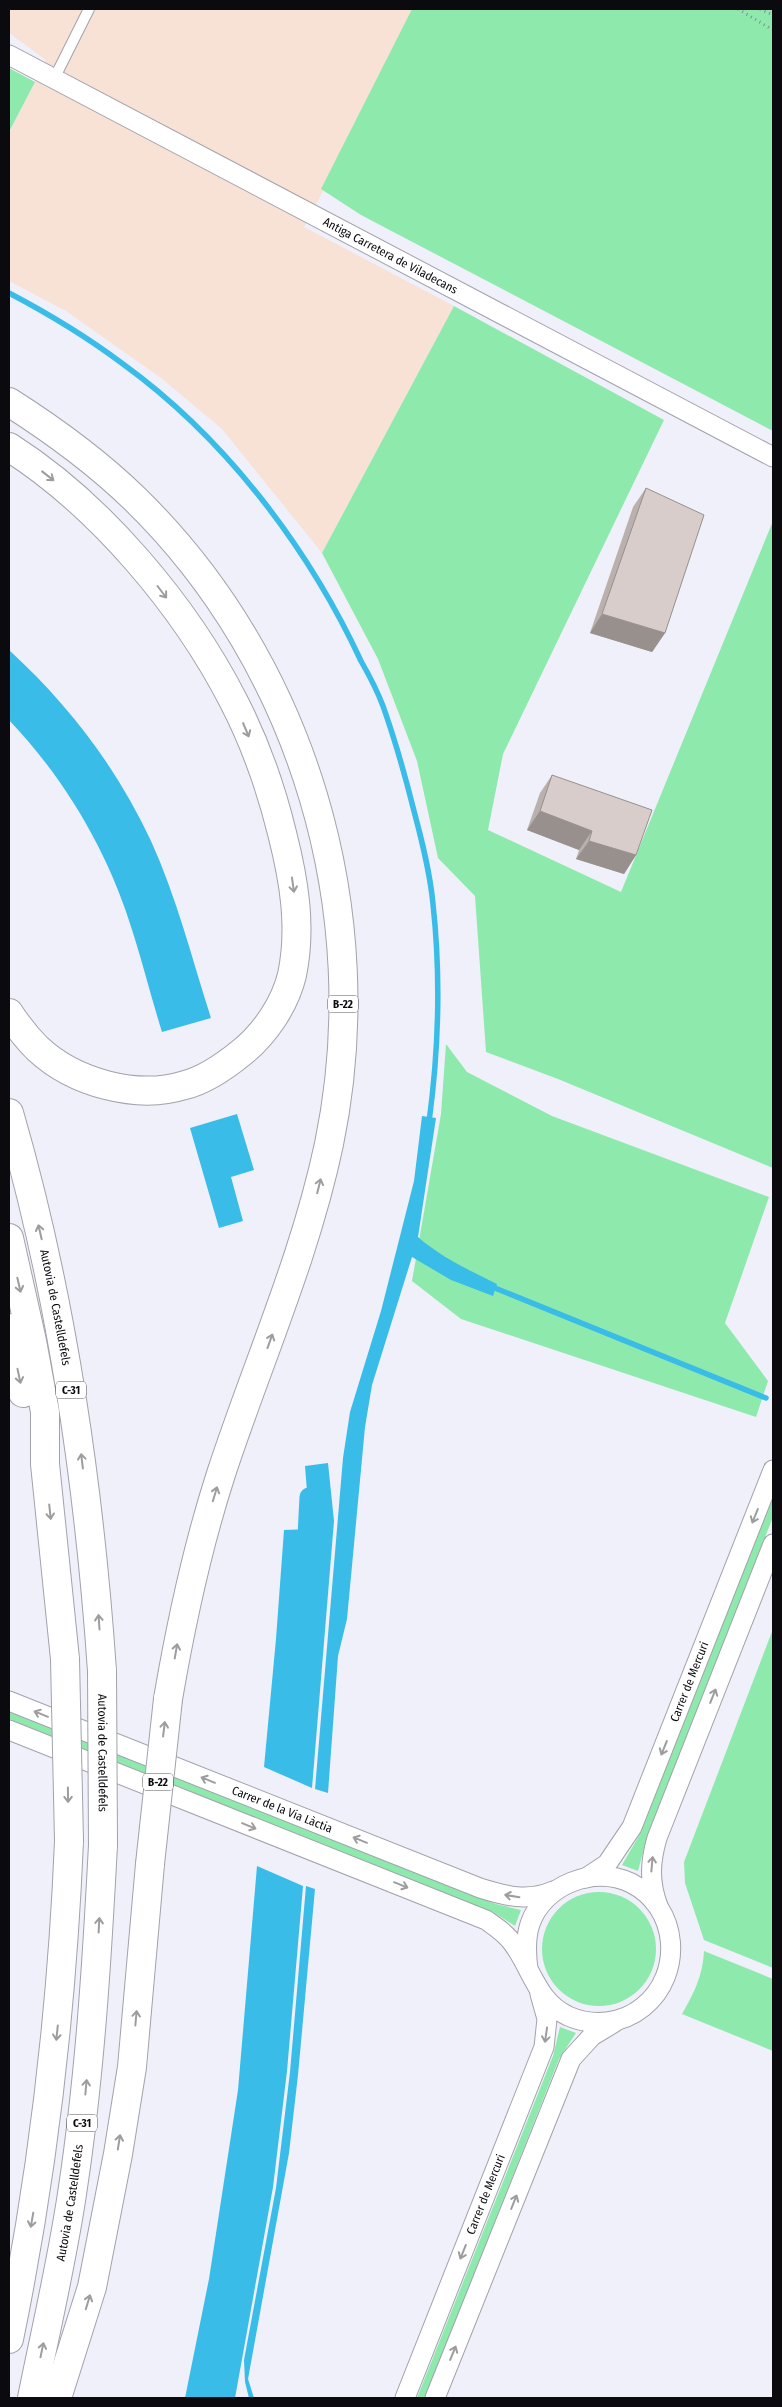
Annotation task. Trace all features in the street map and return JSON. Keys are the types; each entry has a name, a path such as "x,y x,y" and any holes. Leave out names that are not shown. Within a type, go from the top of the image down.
{"highway":[{"name":"B-22","path":"9,402 43,424 135,499 208,583 234,622 289,727 330,855 340,918 344,1035 338,1094 329,1146 292,1278 222,1470 203,1533 179,1630 168,1699 150,1864 132,2067 116,2164 92,2287 58,2398"},
{"path":"9,447 64,488 107,529 154,581 198,641 234,702 256,753 279,821 290,866 297,914 297,945 291,978 281,1003 268,1025 250,1046 232,1060 212,1073 186,1085 150,1091 90,1080 66,1069 38,1049 9,1013"},
{"name":"Autovia de Castelldefels","path":"9,1114 41,1235 80,1441 94,1561 102,1671 103,1845 98,1947 84,2104 59,2276 32,2398"},
{"name":"C-31","path":"9,1238 45,1412 45,1464 65,1659 69,1841 60,1993 40,2172 9,2338"},
{"path":"9,1328 28,1414 45,1464"}],"street":[{"name":"Antiga Carretera de Viladecans","path":"9,55 773,457"},
{"name":"Carrer de Mercuri","path":"585,1878 608,1864 632,1827 773,1470"},
{"path":"660,1911 651,1882 651,1867 657,1838 773,1544"},
{"name":"Carrer de la Via Làctia","path":"9,1701 480,1888 499,1894 530,1898 544,1895 559,1888"},
{"path":"9,1730 471,1913 501,1930 513,1942 537,1988 546,2000 567,2015 581,2020 607,2023 619,2020"},
{"path":"435,2398 571,2060 592,2036 643,2007 660,1988 667,1976 672,1952 671,1936 667,1922 650,1898 630,1883 598,1876 585,1878 568,1883 546,1898 530,1924 526,1953 528,1969"},
{"name":"Carrer de Mercuri","path":"406,2398 544,2047 548,2019 537,1988"}],"lane":[{"path":"54,79 89,9"}],"path":[{"path":"738,9 773,30"},
{"path":"760,9 773,15"}],"shaded area":[{"path":"9,9 420,9 304,227 454,306 322,553 222,429 161,378 66,311 9,281 9,133 46,60 9,33"}],"green space":[{"path":"412,9 773,9 773,431 361,215 321,189"},
{"path":"9,68 35,82 9,132"},
{"path":"454,306 664,420 503,754 488,830 621,892 773,521 773,1168 558,1079 486,1052 475,896 438,858 417,761 378,659 322,553"},
{"path":"446,1044 467,1072 552,1116 769,1197 725,1323 768,1381 756,1417 461,1319 412,1281 441,1114"},
{"path":"773,1497 773,1517 647,1837 638,1871 622,1865 640,1834"},
{"path":"773,1629 773,1968 704,1940 685,1883 684,1862"},
{"path":"9,1712 496,1904 521,1910 515,1926 493,1912 9,1719"},
{"path":"599,1892 621,1897 639,1909 651,1927 656,1949 651,1971 639,1989 621,2001 599,2006 577,2001 559,1989 547,1971 542,1949 547,1927 559,1909 577,1897"},
{"path":"704,1951 773,1979 773,2051 682,2014 697,1984 702,1968"},
{"path":"560,2027 576,2033 559,2059 425,2398 417,2398 553,2056"}],"water":[{"path":"9,650 52,693 90,739 138,814 169,884 211,1018 162,1032 124,906 99,848 84,820 50,768 9,720"},
{"path":"237,1114 254,1170 231,1177 243,1221 219,1228 190,1128"},
{"path":"422,1116 436,1118 418,1237 466,1269 497,1284 493,1296 451,1280 412,1257 372,1385 365,1427 347,1619 338,1656 328,1793 315,1789 343,1458 350,1412 381,1311 414,1181"},
{"path":"328,1463 334,1521 312,1788 264,1767 284,1530 310,1529 305,1466"},
{"path":"257,1866 303,1886 287,2071 273,2187 235,2398 185,2398 209,2279 238,2090"},
{"path":"306,1886 315,1889 298,2075 289,2153 248,2379 254,2398 249,2398 245,2382 244,2360 276,2188 290,2072"}],"building":[{"path":"646,488 704,515 665,633 602,614"},
{"path":"552,775 652,810 636,855 589,841 592,831 540,811"}],"waterway":[{"path":"9,293 68,326 123,364 160,393 229,460 289,536 316,577 373,683 392,732 423,845 432,892 436,932 438,1013 429,1122"},
{"path":"490,1286 766,1398"},
{"path":"306,1556 309,1497"}]}
